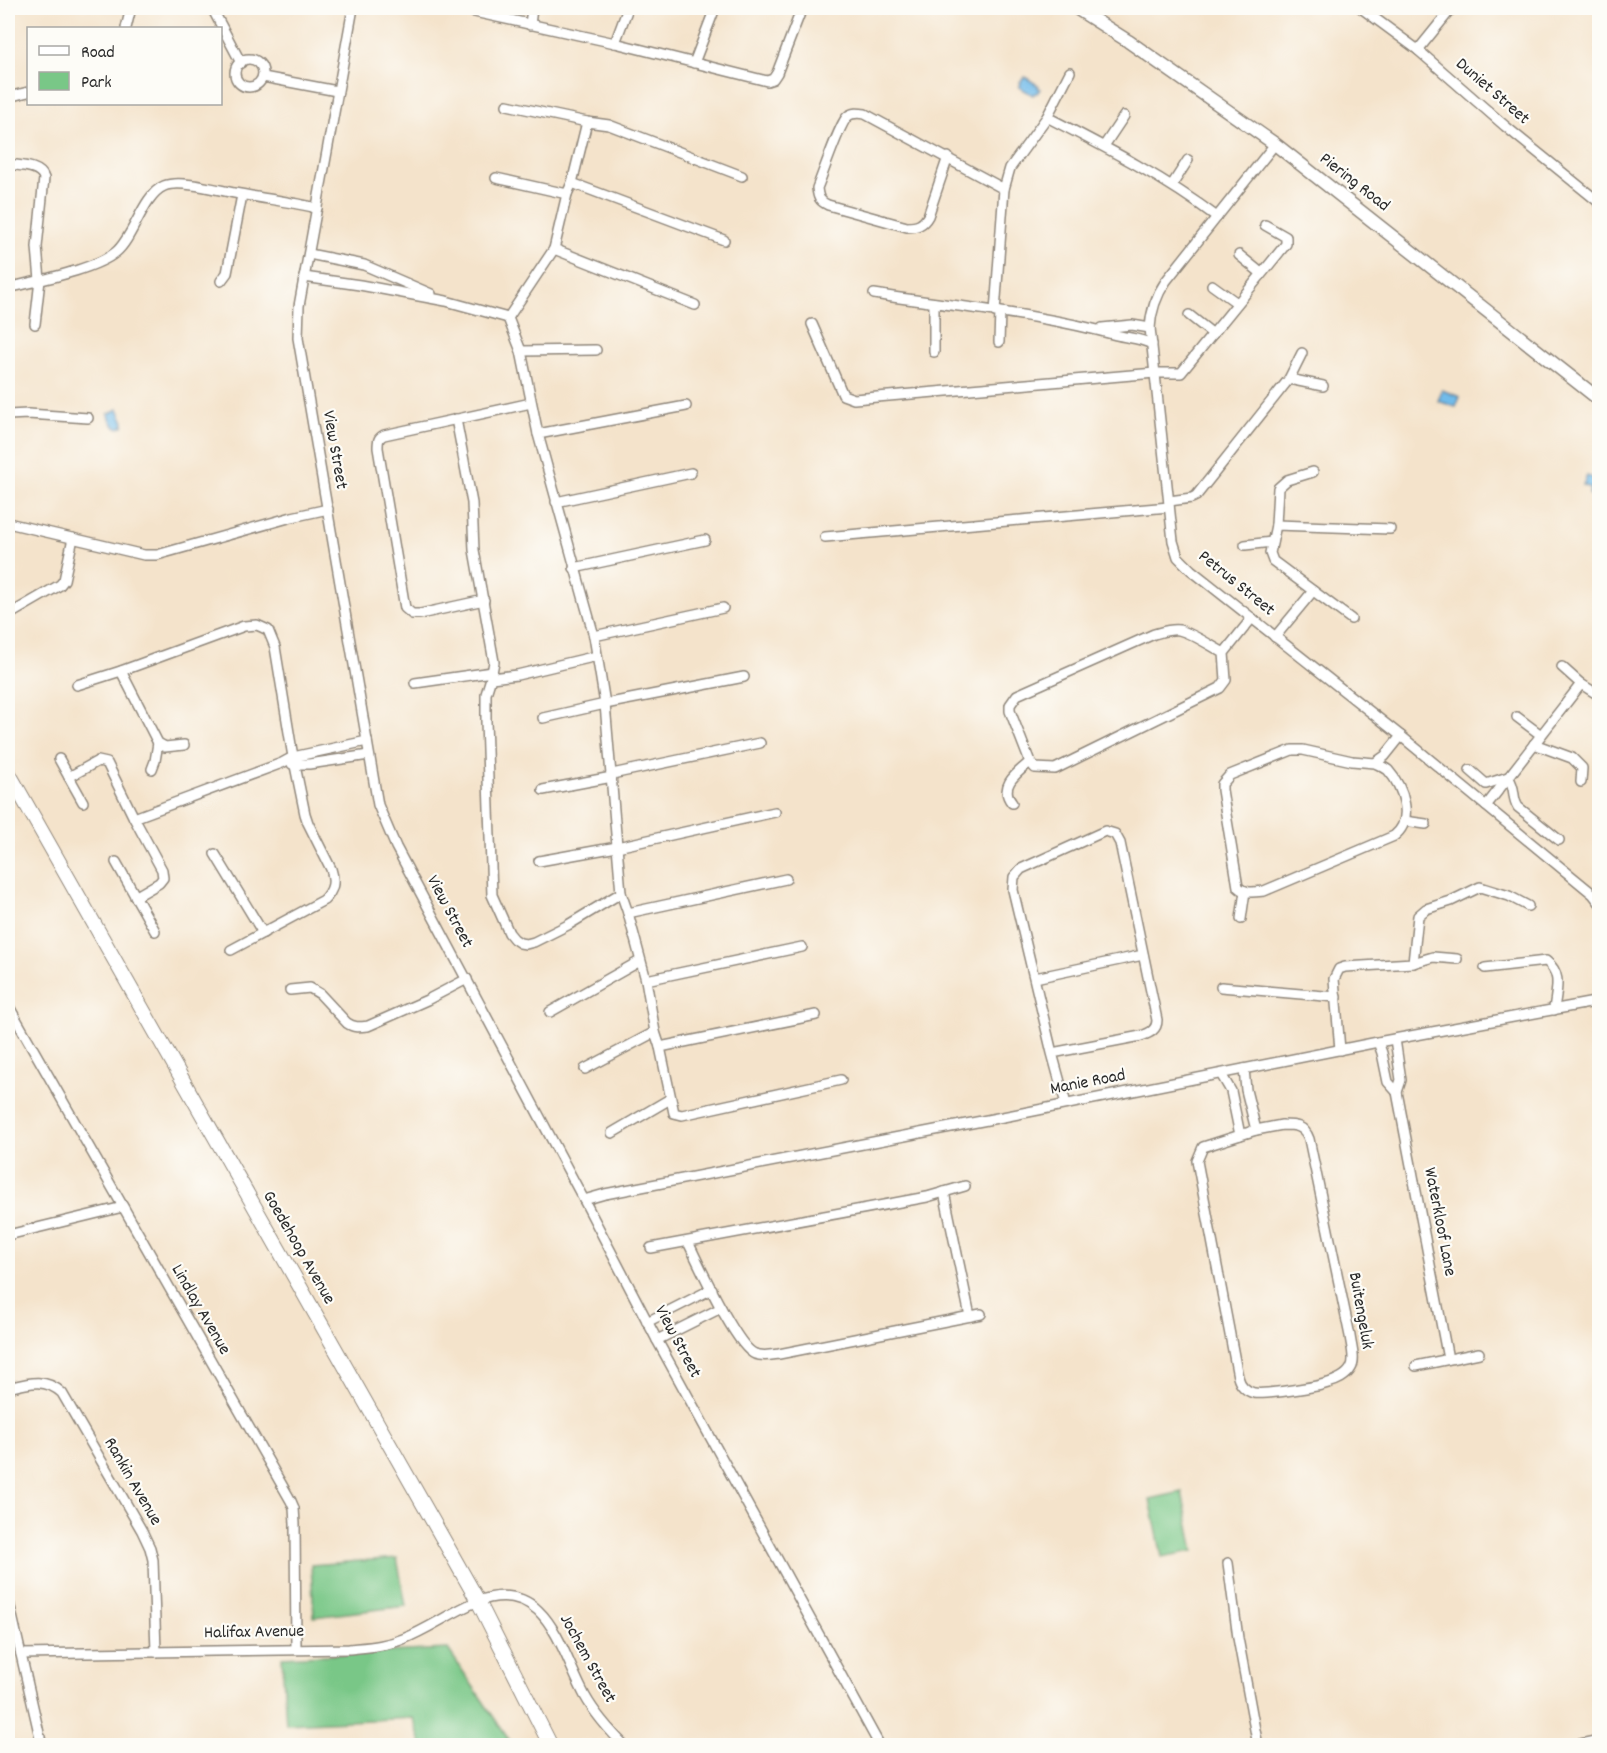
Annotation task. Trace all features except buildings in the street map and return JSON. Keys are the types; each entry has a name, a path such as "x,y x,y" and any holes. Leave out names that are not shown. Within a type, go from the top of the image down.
{"main road":[{"name":"Goedehoop Avenue","path":"8,772 478,1601 552,1746"}],"street":[{"path":"126,27 131,8"},
{"path":"213,8 241,63"},
{"name":"View Street","path":"353,8 299,306 298,338 378,805 396,847 647,1322 880,1746"},
{"path":"456,8 615,43 766,81 773,79 777,73 802,8"},
{"path":"530,25 532,8"},
{"path":"615,43 628,8"},
{"path":"694,63 716,8"},
{"name":"Piering Road","path":"1076,8 1128,41 1275,144 1599,400"},
{"name":"Duniet Street","path":"1361,8 1418,50 1505,126 1599,203"},
{"path":"1418,50 1452,8"},
{"path":"247,60 256,61 262,68 263,77 254,86 245,86 236,77 236,73 241,63 247,60"},
{"path":"999,342 997,312 1004,189 1007,175 1013,162 1047,117 1070,72"},
{"path":"263,77 337,91"},
{"path":"8,97 27,92"},
{"path":"507,105 623,129 742,176"},
{"path":"948,157 928,216 920,226 907,227 873,218 828,205 819,197 818,188 844,122 852,114 865,114 948,157 1004,189"},
{"path":"1104,146 1124,116"},
{"path":"1047,117 1172,185 1216,217"},
{"path":"508,318 554,249 587,122"},
{"name":"Petrus Street","path":"1275,144 1159,292 1151,315 1150,328 1173,541 1178,557 1275,638 1401,736 1593,894 1599,903"},
{"path":"1172,185 1188,160"},
{"path":"8,164 40,171 45,178 37,247 40,280 35,324"},
{"path":"496,177 567,194"},
{"path":"8,288 88,267 107,259 122,246 150,199 160,187 175,183 317,208"},
{"path":"572,183 724,240"},
{"path":"221,281 227,273 242,195"},
{"path":"812,324 843,395 854,399 1155,373 1182,373 1286,244 1286,237 1265,225"},
{"path":"554,249 695,304"},
{"path":"309,254 364,265 446,301"},
{"path":"1239,255 1261,273"},
{"path":"304,277 446,301 508,318"},
{"path":"1212,285 1237,303"},
{"path":"874,294 1093,328 1121,336 1139,338 1152,344"},
{"path":"934,303 934,352"},
{"path":"1189,315 1213,334"},
{"path":"508,318 521,351 538,434 594,636 605,704 621,893 646,980 655,1032 674,1113 682,1115 841,1080"},
{"path":"1093,328 1132,326 1150,328"},
{"path":"521,351 596,350"},
{"path":"825,537 1169,504 1192,498 1196,496 1289,379 1302,353"},
{"path":"1289,379 1323,386"},
{"path":"484,600 420,614 412,614 405,608 378,448 380,437 531,403"},
{"path":"538,434 686,406"},
{"path":"8,415 88,418"},
{"path":"456,419 472,503 473,538 494,662 486,694 492,895 509,933 520,943 526,944 568,925 621,893"},
{"path":"1313,472 1287,480 1278,488 1276,525 1270,553 1273,561 1351,619"},
{"path":"556,502 691,473"},
{"path":"8,523 144,555 157,555 328,509"},
{"path":"1276,525 1390,529"},
{"path":"10,614 60,585 64,580 73,537"},
{"path":"574,568 705,540"},
{"path":"1245,545 1272,542"},
{"path":"1275,638 1313,591"},
{"path":"594,636 723,608"},
{"path":"1224,653 1179,630 1166,630 1017,695 1010,705 1010,711 1030,762 1035,768 1055,769 1220,688 1226,680 1224,653 1252,618"},
{"path":"76,685 244,626 257,625 268,630 275,647 294,760 308,823 331,868 334,886 324,900 231,950"},
{"path":"415,683 491,675 517,675 597,656"},
{"path":"1562,667 1599,696"},
{"path":"121,671 158,743 165,747 184,745"},
{"path":"543,718 744,676"},
{"path":"1486,806 1581,684"},
{"path":"1517,717 1541,735"},
{"path":"1375,763 1385,756 1401,736"},
{"path":"134,818 323,749 367,741"},
{"path":"152,769 158,743"},
{"path":"543,790 760,743"},
{"path":"1534,744 1572,758 1582,768 1581,782"},
{"path":"1292,750 1375,763 1387,770 1404,796 1406,803 1404,821 1402,828 1394,836 1264,891 1245,891 1238,887 1222,784 1227,777 1237,771 1292,750"},
{"path":"294,760 309,764 369,755"},
{"path":"59,759 83,802"},
{"path":"69,777 98,761 107,763 164,878 135,897"},
{"path":"1012,803 1006,794 1008,783 1030,762"},
{"path":"1470,770 1486,784 1508,777"},
{"path":"1508,777 1513,785 1518,807 1559,840"},
{"path":"539,861 617,847 775,812"},
{"path":"1404,821 1426,824"},
{"path":"1052,1053 1141,1036 1152,1032 1157,1025 1120,843 1114,834 1106,831 1021,869 1014,877 1013,890 1052,1053 1066,1104"},
{"path":"215,854 262,933"},
{"path":"116,862 155,931"},
{"path":"628,913 786,879"},
{"path":"1413,963 1418,916 1426,909 1451,901 1480,887 1492,889 1528,906"},
{"path":"1242,918 1245,891"},
{"path":"646,980 802,947"},
{"path":"1035,978 1143,955"},
{"path":"1340,1050 1334,979 1339,969 1413,963 1433,957 1457,959"},
{"path":"550,1012 640,961"},
{"path":"1485,968 1546,961 1554,967 1557,975 1554,1010"},
{"path":"290,990 310,988 320,994 347,1023 358,1027 368,1026 427,1000 466,979"},
{"path":"1221,987 1336,997"},
{"name":"Manie Road","path":"584,1200 1378,1042 1599,1001"},
{"name":"Lindlay Avenue","path":"8,1005 291,1501 295,1524 296,1649"},
{"path":"660,1047 816,1015"},
{"path":"585,1069 655,1032"},
{"name":"Waterkloof Lane","path":"1395,1039 1401,1080 1397,1092 1448,1359"},
{"name":"Waterkloof Lane","path":"1378,1042 1388,1083 1397,1092"},
{"path":"1244,1069 1246,1090 1256,1130"},
{"path":"1221,1074 1231,1091 1240,1135"},
{"path":"612,1133 670,1099"},
{"name":"Buitengeluk","path":"1294,1125 1303,1128 1309,1138 1353,1355 1352,1367 1344,1376 1329,1383 1266,1393 1254,1393 1240,1383 1197,1161 1203,1147 1256,1130 1294,1125"},
{"path":"651,1248 927,1197 964,1186"},
{"path":"944,1192 970,1316"},
{"path":"8,1235 123,1207"},
{"path":"688,1242 721,1308 741,1342 753,1354 765,1356 981,1314"},
{"path":"647,1322 712,1289"},
{"path":"657,1340 721,1308"},
{"path":"1416,1366 1479,1353"},
{"name":"Rankin Avenue","path":"8,1388 43,1382 62,1393 142,1531 153,1560 156,1652"},
{"path":"1228,1563 1238,1638 1257,1746"},
{"name":"Jochem Street","path":"478,1601 496,1596 508,1596 532,1606 545,1617 587,1698 604,1723 625,1746"},
{"path":"8,1598 42,1746"},
{"name":"Halifax Avenue","path":"21,1654 350,1649 393,1643 478,1601"},
{"path":"1571,1746 1599,1740"}],"green space":[{"path":"1182,1492 1194,1551 1162,1557 1150,1499"},
{"path":"397,1558 406,1606 314,1617 311,1565"},
{"path":"448,1649 511,1743 503,1746 422,1745 413,1718 286,1724 282,1657"}],"water":[{"path":"1025,77 1039,86 1037,93 1033,95 1019,87"},
{"path":"1442,390 1460,397 1456,407 1438,401"},
{"path":"118,409 124,422 119,428 114,426 108,414"},
{"path":"1587,476 1599,480 1598,498 1589,495 1590,488 1583,485"}]}
